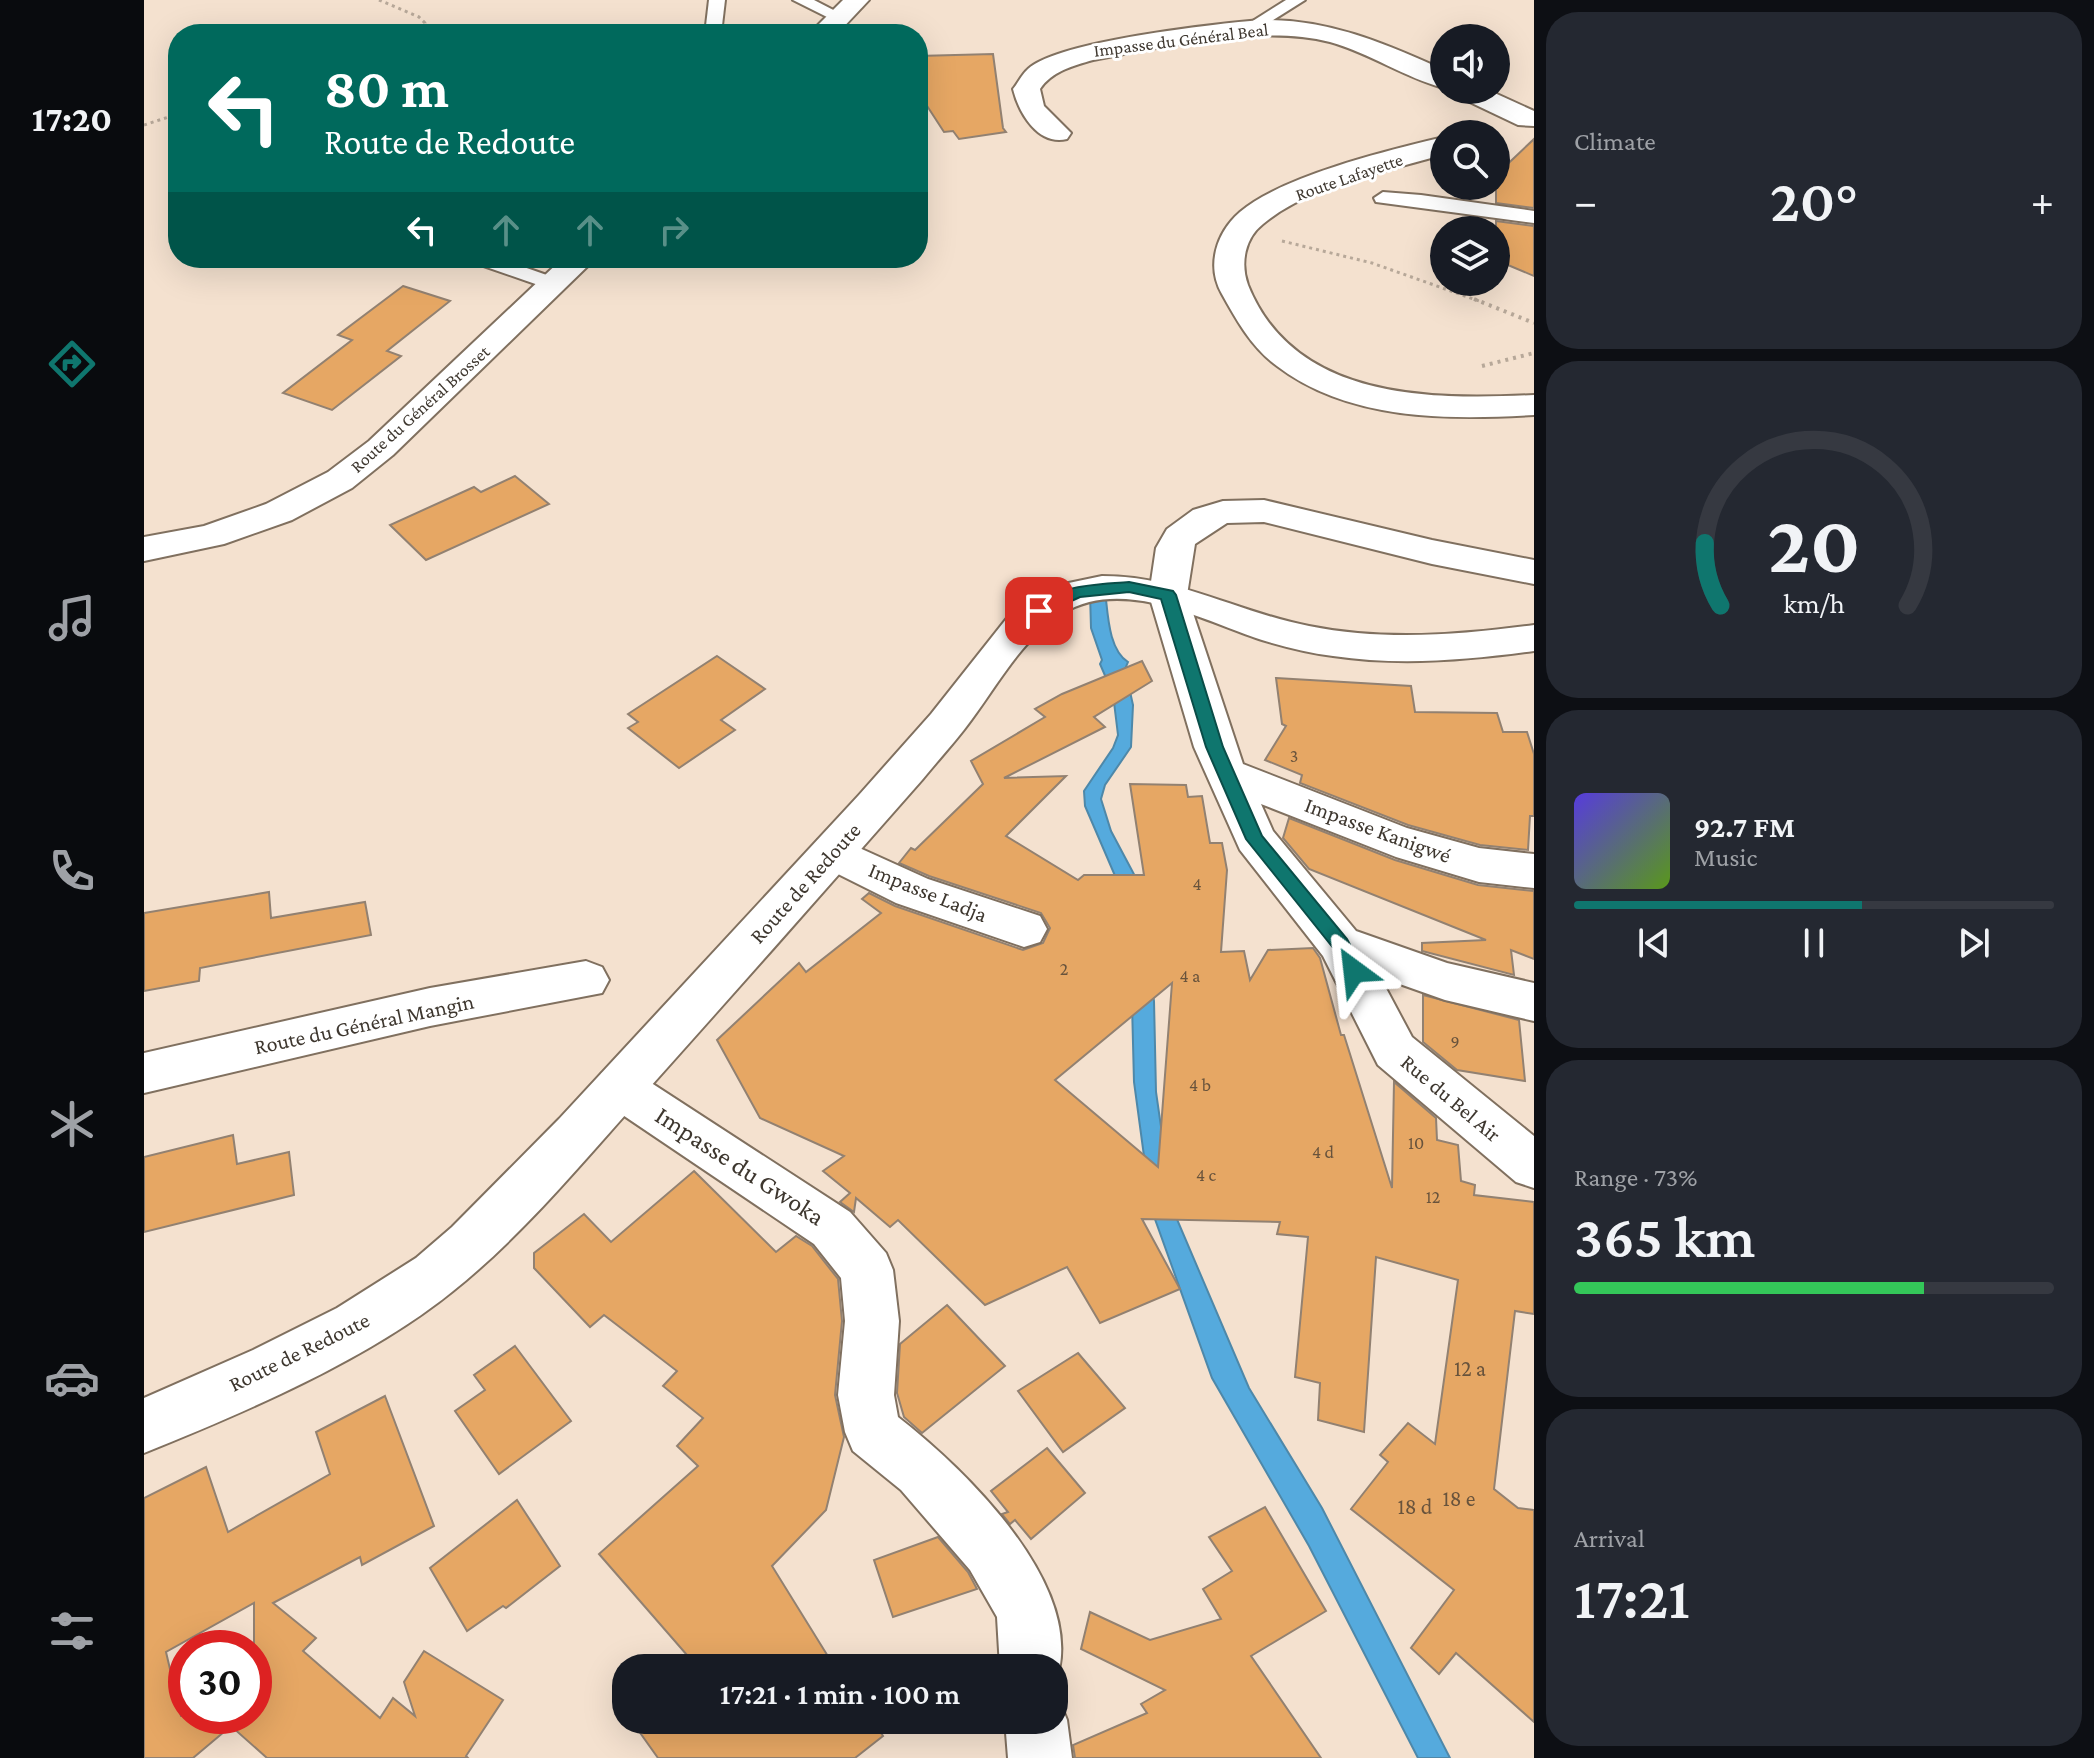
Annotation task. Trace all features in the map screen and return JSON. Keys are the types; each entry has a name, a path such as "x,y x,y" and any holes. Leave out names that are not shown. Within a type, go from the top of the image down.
{"street":[{"name":"Impasse du Général Beal","path":"1057,133 1036,118 1027,95 1028,84 1035,75 1051,65 1091,51 1289,28 1333,33 1430,74"},
{"path":"1498,104 1532,119"},
{"path":"1510,125 1532,119"},
{"name":"Route Lafayette","path":"1430,149 1303,190 1252,217 1230,248 1227,265 1231,281 1240,303 1264,337 1294,366 1326,382 1355,393 1417,406 1464,409 1534,405"},
{"name":"Route du Général Brosset","path":"144,549 211,536 279,512 340,480 381,448 571,268"},
{"path":"1168,595 1174,548 1180,537 1206,518 1240,510 1264,511 1417,546 1461,560 1534,572"},
{"name":"Route de Redoute","path":"144,1426 337,1338 414,1291 468,1247 833,852 954,714 1023,622 1055,601 1078,592 1129,587 1168,595 1267,630 1313,641 1403,647 1503,643 1534,638"},
{"name":"Rue du Bel Air","path":"1168,595 1215,747 1255,839 1340,944 1395,1051 1534,1166"},
{"name":"Impasse Kanigwé","path":"1227,774 1396,841 1479,865 1534,871"},
{"name":"Impasse Ladja","path":"833,852 912,891 1024,929"},
{"path":"1340,944 1445,981 1534,1002"},
{"name":"Route du Général Mangin","path":"144,1073 430,1007 586,980"},
{"name":"Impasse du Gwoka","path":"619,1087 832,1228 867,1270 872,1321 866,1395 873,1432 921,1470 991,1549 1027,1611 1030,1654"},
{"path":"1037,1734 1040,1758"}],"lane":[{"path":"714,24 717,0"},
{"path":"801,0 839,17"},
{"path":"1245,31 1297,0"},
{"path":"1383,198 1404,198 1503,215 1534,217"},
{"path":"508,268 554,284"}],"path":[{"path":"379,0 419,17 425,24"},
{"path":"144,125 168,117"},
{"path":"1268,238 1372,263 1451,289 1534,323"},
{"path":"1482,366 1534,353"}],"water":[{"path":"1105,591 1113,640 1116,649 1128,662 1125,669 1133,705 1131,747 1105,785 1101,799 1111,831 1136,878 1154,1001 1156,1092 1173,1210 1249,1388 1322,1508 1450,1758 1418,1758 1309,1546 1212,1378 1151,1208 1134,1082 1132,1004 1116,878 1085,806 1084,791 1113,748 1118,735 1113,694 1100,664 1102,660 1091,628 1090,593"}],"building":[{"path":"993,54 1006,132 959,139 953,131 944,132 928,107 928,56"},
{"path":"1534,139 1534,208 1496,203 1496,200 1510,200 1510,162"},
{"path":"1510,223 1534,226 1534,276 1510,266"},
{"path":"403,286 450,301 387,351 401,356 332,410 283,393 352,340 338,335"},
{"path":"515,476 549,504 426,560 390,525 474,487 481,492"},
{"path":"717,656 765,689 721,720 735,730 679,768 628,728 638,722 628,714"},
{"path":"1142,661 1152,681 1094,717 1105,727 1004,778 1066,776 1006,836 1078,880 1084,875 1144,875 1130,784 1186,785 1188,797 1202,796 1210,843 1222,843 1227,870 1221,952 1244,951 1250,980 1268,950 1313,948 1320,958 1341,1035 1344,1035 1392,1188 1394,1082 1436,1118 1437,1140 1458,1145 1461,1181 1475,1185 1474,1195 1534,1202 1534,1314 1515,1311 1494,1489 1518,1508 1534,1510 1534,1722 1456,1653 1439,1674 1411,1648 1454,1590 1351,1509 1388,1462 1380,1455 1408,1423 1435,1444 1458,1280 1376,1257 1364,1432 1318,1420 1320,1383 1295,1377 1308,1237 1277,1234 1280,1222 1142,1219 1180,1289 1100,1323 1067,1267 985,1305 898,1220 890,1227 856,1198 854,1212 840,1202 850,1193 823,1171 844,1156 760,1118 717,1040 799,963 806,972 881,913 862,899 869,893 895,906 1023,950 1043,943 1050,928 1041,913 899,863 911,848 915,850 983,784 971,761 1045,717 1035,709 1062,694","holes":["1172,983 1158,1167 1055,1080"]},
{"path":"1276,678 1411,686 1415,712 1497,713 1503,732 1527,732 1534,754 1534,816 1530,816 1528,850 1480,845 1408,825 1300,783 1302,775 1265,760 1286,726 1282,724"},
{"path":"1289,818 1395,860 1478,885 1534,891 1534,959 1511,950 1514,975 1422,951 1422,943 1486,940 1309,869 1283,838"},
{"path":"269,892 271,918 365,902 371,935 200,968 199,981 144,991 144,913"},
{"path":"1423,995 1519,1020 1525,1081 1457,1070 1423,1042"},
{"path":"233,1135 237,1164 289,1152 294,1195 144,1232 144,1157"},
{"path":"694,1171 776,1252 796,1236 812,1246 838,1279 842,1321 835,1395 844,1437 826,1510 772,1566 827,1654 686,1654 599,1554 698,1466 677,1446 703,1418 663,1386 677,1371 604,1315 590,1327 534,1268 534,1253 584,1214 611,1242"},
{"path":"947,1305 1005,1366 922,1433 904,1417 897,1393 900,1344"},
{"path":"515,1346 571,1421 499,1474 455,1411 485,1390 474,1375"},
{"path":"1078,1353 1125,1408 1063,1452 1018,1391"},
{"path":"385,1396 434,1526 362,1565 360,1557 273,1603 316,1638 303,1651 380,1718 393,1698 415,1716 404,1682 424,1651 503,1700 466,1756 468,1758 267,1758 240,1734 272,1734 272,1630 254,1630 254,1603 206,1630 168,1630 168,1734 222,1734 193,1758 144,1758 144,1498 206,1467 228,1532 330,1474 316,1432"},
{"path":"1047,1448 1085,1493 1031,1539 1015,1520 1010,1524 1002,1514 1008,1512 991,1491"},
{"path":"517,1500 560,1566 506,1608 503,1606 467,1631 430,1568"},
{"path":"1265,1507 1326,1611 1251,1656 1321,1758 1075,1758 1073,1745 1147,1713 1141,1704 1165,1690 1081,1649 1090,1612 1150,1640 1221,1619 1203,1589 1232,1571 1209,1537"},
{"path":"938,1537 968,1572 977,1589 893,1617 874,1560"},
{"path":"641,1734 883,1736 855,1758 658,1758"}],"route":[{"path":"1039,611 1078,592 1129,587 1168,595 1215,747 1255,839 1340,944 1354,971"}]}
